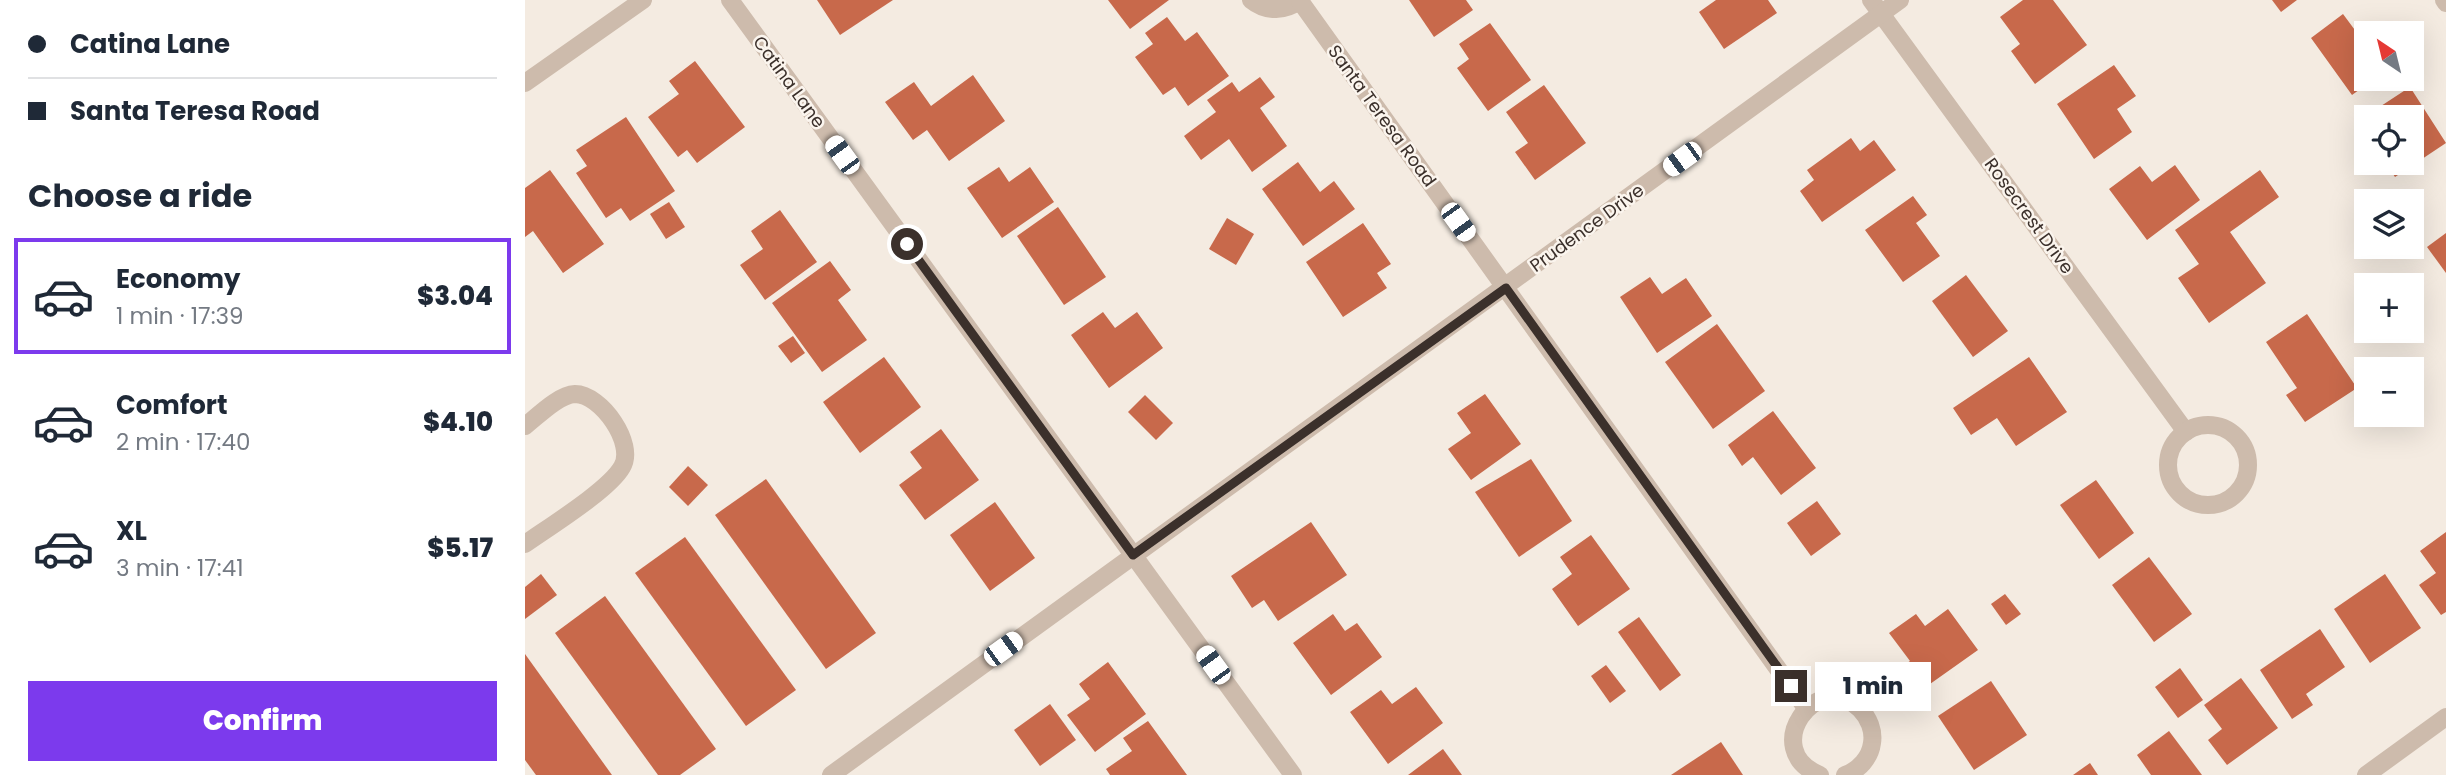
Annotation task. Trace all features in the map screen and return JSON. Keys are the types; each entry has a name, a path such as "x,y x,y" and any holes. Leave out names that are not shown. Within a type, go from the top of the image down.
{"street":[{"path":"525,83 643,0"},
{"name":"Catina Lane","path":"730,0 1293,775"},
{"name":"Santa Teresa Road","path":"1251,0 1266,9 1278,10 1301,1 1806,708"},
{"name":"Prudence Drive","path":"831,775 1506,288 1876,7 1900,0"},
{"name":"Rosecrest Drive","path":"1876,7 2186,432"},
{"path":"525,426 561,399 574,394 590,397 604,409 618,430 627,453 622,467 602,487 525,544"},
{"path":"2213,425 2237,436 2248,461 2247,475 2232,497 2221,503 2196,503 2176,488 2168,464 2171,452 2186,432 2213,425"},
{"path":"1820,775 1803,765 1793,742 1794,730 1806,708 1832,698 1857,706 1866,716 1872,743 1860,766 1845,775"},
{"path":"2366,775 2446,717"}],"building":[{"path":"817,0 893,0 840,35"},
{"path":"1108,0 1169,0 1130,29"},
{"path":"1409,0 1466,0 1473,10 1434,37"},
{"path":"1716,0 1768,0 1777,13 1724,49 1699,12"},
{"path":"2023,0 2053,0 2087,45 2035,84 2011,51 2020,44 2000,17"},
{"path":"2272,0 2297,0 2281,12"},
{"path":"2343,14 2354,29 2354,91 2358,91 2352,95 2311,38"},
{"path":"1167,17 1185,41 1197,32 1229,76 1188,106 1175,87 1163,95 1135,57 1153,44 1145,33"},
{"path":"1490,23 1531,80 1488,111 1457,68 1469,59 1459,44"},
{"path":"695,61 745,127 697,163 687,150 678,157 648,117 679,94 669,81"},
{"path":"2114,65 2136,96 2117,109 2132,132 2094,159 2057,104"},
{"path":"973,75 1005,121 949,161 927,130 913,140 885,102 914,82 931,106"},
{"path":"1260,77 1275,97 1260,108 1287,146 1252,172 1229,139 1201,160 1184,136 1216,112 1207,100 1232,82 1239,92"},
{"path":"1544,85 1586,143 1535,180 1515,152 1528,143 1506,112"},
{"path":"2404,91 2413,91 2422,105 2382,105"},
{"path":"2424,109 2446,143 2424,158"},
{"path":"626,117 675,191 630,221 621,208 606,218 576,173 587,166 576,150"},
{"path":"1851,138 1860,151 1874,140 1896,170 1822,222 1800,191 1814,180 1807,170"},
{"path":"1298,162 1320,192 1334,181 1355,209 1303,246 1262,189"},
{"path":"2175,165 2200,200 2147,240 2109,189 2140,166 2152,182"},
{"path":"999,167 1009,182 1030,167 1054,202 1002,238 967,188"},
{"path":"550,170 604,244 563,273 533,231 525,237 525,188"},
{"path":"2260,170 2279,197 2230,232 2266,283 2209,323 2178,278 2199,264 2175,230"},
{"path":"1913,196 1927,215 1916,223 1940,256 1903,282 1865,230"},
{"path":"669,202 685,227 666,239 650,214"},
{"path":"1058,207 1106,277 1064,305 1017,236"},
{"path":"780,210 817,262 765,300 740,265 763,249 751,231"},
{"path":"1227,218 1254,234 1236,265 1209,249"},
{"path":"1363,223 1391,264 1377,273 1387,288 1343,317 1306,262"},
{"path":"2446,233 2446,273 2427,247"},
{"path":"830,261 851,290 838,300 867,340 822,372 772,303"},
{"path":"1966,275 2008,331 1973,357 1932,301"},
{"path":"1650,277 1662,294 1686,278 1712,316 1657,353 1620,297"},
{"path":"1103,312 1115,328 1137,312 1163,348 1109,388 1071,335"},
{"path":"2307,314 2354,384 2354,390 2305,422 2286,395 2297,388 2266,342"},
{"path":"1717,324 1765,391 1713,429 1665,362"},
{"path":"793,336 805,353 791,363 778,346"},
{"path":"884,357 921,407 860,453 823,402"},
{"path":"2029,357 2067,412 2016,446 1997,418 1971,435 1953,408"},
{"path":"1485,394 1521,444 1471,480 1448,449 1471,433 1457,413"},
{"path":"1145,395 1173,423 1156,440 1128,412"},
{"path":"1773,411 1816,468 1781,495 1753,457 1742,466 1728,445"},
{"path":"941,429 979,480 925,520 899,485 922,468 910,452"},
{"path":"1531,459 1572,521 1519,557 1475,492"},
{"path":"688,466 708,485 688,506 669,487"},
{"path":"766,479 876,633 826,669 715,515"},
{"path":"2096,480 2134,533 2099,559 2060,505"},
{"path":"1817,501 1841,534 1811,556 1787,523"},
{"path":"995,502 1035,558 990,591 950,535"},
{"path":"1311,522 1347,575 1278,621 1264,600 1252,608 1231,576"},
{"path":"2446,532 2446,612 2441,615 2419,585 2436,573 2420,551"},
{"path":"1591,535 1630,589 1578,626 1552,589 1572,574 1560,557"},
{"path":"685,537 796,690 746,726 635,573"},
{"path":"2149,557 2192,614 2154,642 2112,585"},
{"path":"541,574 557,595 525,619 525,587"},
{"path":"2385,574 2421,628 2370,663 2334,609"},
{"path":"2005,594 2021,614 2006,625 1991,604"},
{"path":"605,596 716,749 680,775 658,775 555,633"},
{"path":"1948,609 1978,650 1930,684 1921,671 1906,682 1897,670 1910,661 1889,633 1916,614 1925,626"},
{"path":"1333,614 1345,631 1357,623 1382,657 1331,695 1293,643"},
{"path":"1639,617 1681,675 1660,691 1618,632"},
{"path":"2320,629 2345,667 2306,694 2313,705 2292,719 2260,670"},
{"path":"525,654 612,775 536,775 525,760"},
{"path":"1108,662 1146,714 1095,752 1067,715 1090,699 1079,684"},
{"path":"1606,665 1626,691 1610,703 1591,676"},
{"path":"2180,668 2203,700 2178,718 2155,687"},
{"path":"2241,678 2278,728 2227,765 2208,740 2222,729 2204,705"},
{"path":"1991,681 2027,735 1974,770 1938,716"},
{"path":"1416,687 1443,723 1388,764 1350,712 1381,690 1392,704"},
{"path":"1050,704 1076,740 1040,766 1014,730"},
{"path":"1148,721 1187,775 1110,775 1106,769 1132,751 1123,738"},
{"path":"2169,731 2202,775 2151,775 2137,755"},
{"path":"1721,742 1743,775 1671,775"},
{"path":"1443,749 1462,775 1408,775"},
{"path":"2090,763 2098,775 2073,775"}],"route":[{"path":"907,244 1133,555 1506,288 1791,686"}]}
